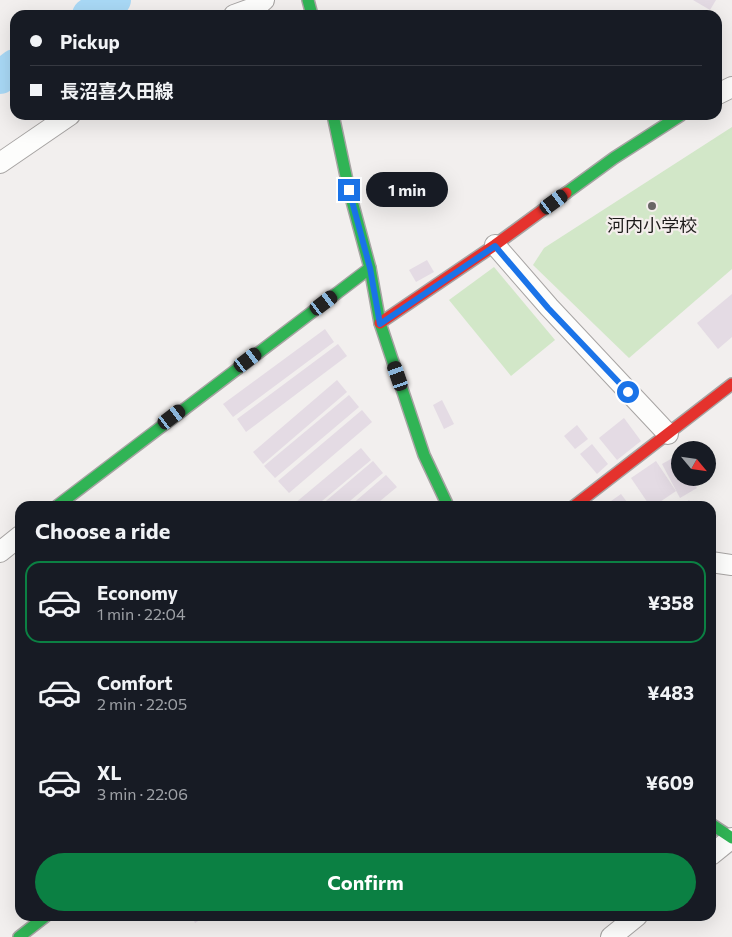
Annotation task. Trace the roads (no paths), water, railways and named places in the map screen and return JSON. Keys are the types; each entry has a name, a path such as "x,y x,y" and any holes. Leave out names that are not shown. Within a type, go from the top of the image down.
{"street":[{"path":"248,10 256,7 264,0"},
{"path":"0,163 63,120"},
{"path":"334,120 349,190 370,268 380,324 424,455 446,501"},
{"path":"380,324 495,246 614,158 673,120"},
{"path":"495,246 548,308 668,434"},
{"path":"63,501 370,268"},
{"path":"581,501 732,384"},
{"path":"0,552 15,540"},
{"path":"716,563 732,565"},
{"path":"716,827 732,838 716,851"},
{"path":"19,937 40,921"},
{"path":"610,937 631,921"}],"waterway":[{"path":"97,10 114,0"},
{"path":"0,77 10,70"}],"place":[{"name":"河内小学校","path":"652,206"}]}
